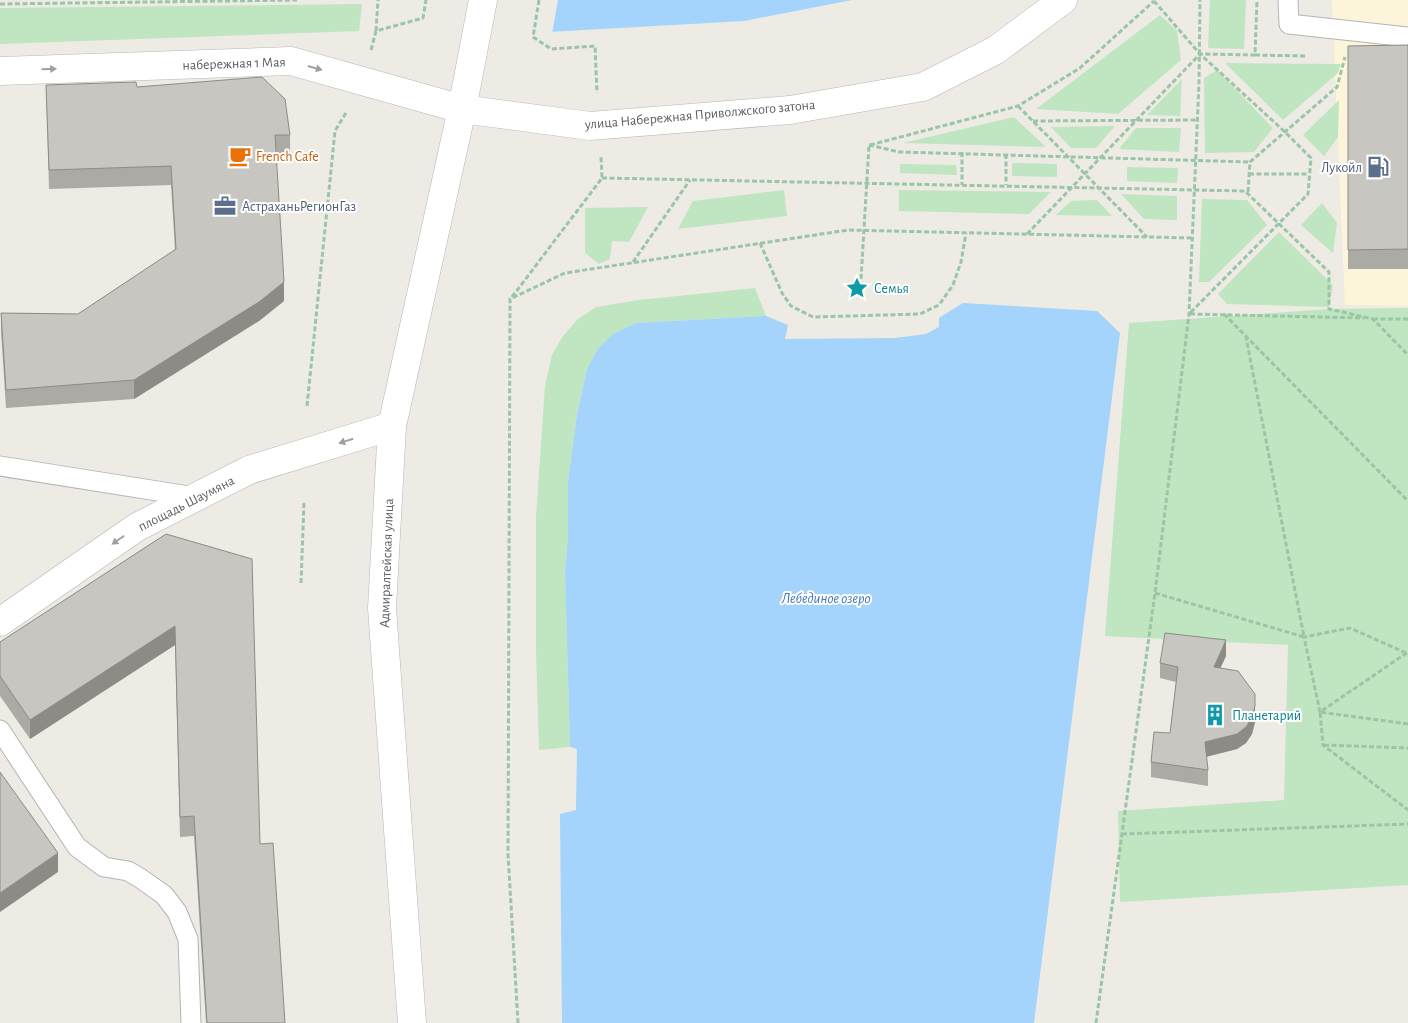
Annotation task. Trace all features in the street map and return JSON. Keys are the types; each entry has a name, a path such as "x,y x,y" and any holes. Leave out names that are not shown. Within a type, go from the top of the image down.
{"main road":[{"name":"Адмиралтейская улица","path":"412,1023 382,608 392,426 462,109 483,0"},
{"name":"улица Набережная Приволжского затона","path":"462,109 590,126 790,110 923,87 996,50 1063,0"},
{"name":"набережная 1 Мая","path":"0,71 291,61 462,109"},
{"name":"площадь Шаумяна","path":"0,622 137,527 249,470 392,426"}],"lane":[{"path":"1288,0 1289,24 1408,37"},
{"path":"0,466 195,498"},
{"path":"0,730 78,847 104,867 128,871 140,878 164,895 177,912 188,940 191,1023"}],"path":[{"path":"0,4 297,0"},
{"path":"308,406 335,132 364,82 376,31 378,0"},
{"path":"376,31 423,18 426,0"},
{"path":"518,1023 508,854 510,299 602,178 595,46 552,49 533,37 539,0"},
{"path":"1096,1023 1155,593 1190,314 1200,54 1200,0"},
{"path":"1255,55 1257,0"},
{"path":"869,145 1018,106 1080,68 1154,1 1200,54 1311,158 1308,194 1190,314"},
{"path":"1027,234 1200,54 1315,56"},
{"path":"869,145 899,152 962,152 1250,162 1337,87 1345,57 1335,57"},
{"path":"1018,106 1147,238"},
{"path":"1032,121 1197,120"},
{"path":"861,279 869,145"},
{"path":"962,152 962,185"},
{"path":"1006,154 1006,185"},
{"path":"1248,192 1250,162"},
{"path":"1249,174 1310,174"},
{"path":"602,178 1006,185 1248,192 1329,272 1329,309 1373,318 1408,356"},
{"path":"633,262 691,179"},
{"path":"510,299 565,273 848,230 1192,238"},
{"path":"760,243 782,293 791,306 813,317 920,314 939,305 953,285 961,262 966,232"},
{"path":"1190,314 1408,319"},
{"path":"1224,314 1408,501"},
{"path":"1246,337 1320,712 1323,744 1408,810"},
{"path":"300,583 304,502"},
{"path":"1155,593 1304,637 1350,628 1407,653"},
{"path":"1320,712 1407,653"},
{"path":"1320,712 1408,724"},
{"path":"1323,744 1408,748"},
{"path":"1122,834 1408,824"}],"shaded area":[{"path":"1332,0 1408,0 1408,306 1345,305"}],"green space":[{"path":"1210,0 1246,0 1244,49 1208,48"},
{"path":"362,4 359,31 0,44 0,8"},
{"path":"1160,15 1177,31 1181,60 1118,114 1036,109"},
{"path":"1225,63 1341,64 1338,73 1283,120"},
{"path":"1217,70 1273,128 1254,152 1205,153 1204,78"},
{"path":"1182,79 1180,116 1147,115"},
{"path":"1339,100 1338,137 1324,156 1303,135"},
{"path":"1014,117 1046,147 903,143"},
{"path":"1115,126 1096,148 1071,148 1051,127"},
{"path":"1136,128 1181,128 1179,152 1119,149"},
{"path":"1012,163 1057,164 1057,177 1012,176"},
{"path":"900,164 956,165 957,175 900,173"},
{"path":"1127,167 1178,168 1177,183 1127,181"},
{"path":"784,190 787,216 678,229 693,201"},
{"path":"899,190 1051,192 1029,214 899,211"},
{"path":"1121,194 1177,196 1177,220 1144,219"},
{"path":"1202,199 1247,200 1267,225 1209,282 1199,282"},
{"path":"1097,200 1112,216 1056,215 1071,201"},
{"path":"1322,203 1337,223 1333,253 1301,225"},
{"path":"648,207 629,242 612,241 610,259 599,264 585,253 585,208"},
{"path":"1279,232 1333,285 1329,307 1227,304 1218,294"},
{"path":"755,288 766,316 636,323 587,369 577,415 568,481 568,536 565,573 570,747 539,750 536,648 536,517 545,386 552,355 563,336 578,319 596,307 639,300"},
{"path":"1408,308 1408,885 1120,902 1118,811 1284,800 1288,645 1105,636 1129,323 1329,309"}],"water":[{"path":"431,0 852,0 744,21 548,32"},
{"name":"Лебединое озеро","path":"963,303 1097,311 1120,333 1034,1023 562,1023 560,814 576,810 577,749 570,747 565,573 568,536 568,481 577,415 587,369 598,349 613,334 636,323 766,316 788,325 785,339 895,338 926,334 939,327 939,318"}],"pier":[{"path":"429,0 558,0 552,34 548,34"}],"building":[{"name":"Лукойл","path":"1408,45 1408,249 1348,250 1348,46"},
{"name":"АстраханьРегионГаз","path":"262,77 285,99 290,135 275,135 284,282 259,302 134,380 6,390 1,313 78,314 176,249 171,166 49,170 46,85 136,82 137,87"},
{"path":"166,534 252,559 260,844 273,843 285,1023 207,1023 194,816 180,817 175,626 30,720 0,676 0,642"},
{"name":"Планетарий","path":"1165,633 1226,640 1214,667 1238,671 1255,694 1252,718 1246,727 1237,734 1205,742 1208,770 1151,762 1154,732 1170,733 1178,667 1160,663"},
{"path":"0,772 58,853 0,893"}],"place":[{"name":"French Cafe","path":"240,156"},
{"name":"Лукойл","path":"1378,167"},
{"name":"АстраханьРегионГаз","path":"225,206"},
{"name":"Семья","path":"857,288"},
{"name":"Планетарий","path":"1215,715"}]}
